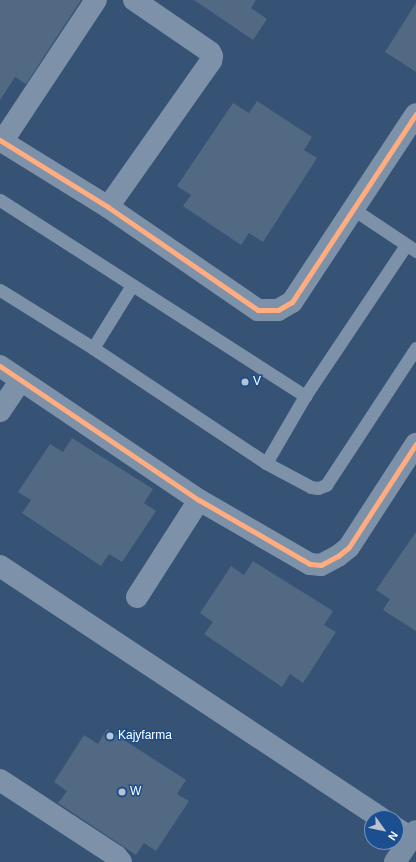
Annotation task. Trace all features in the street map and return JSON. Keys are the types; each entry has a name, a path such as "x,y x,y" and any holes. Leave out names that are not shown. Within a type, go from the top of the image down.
{"street":[{"path":"96,0 1,142 108,208 258,310 278,310 292,302 416,114"},
{"path":"108,208 211,61 212,56 210,52 134,0"},
{"path":"0,366 199,500 310,564 321,566 338,556 348,547 416,444"},
{"path":"0,411 21,380"},
{"path":"137,597 199,500"},
{"path":"0,566 369,810"},
{"path":"0,780 116,856 121,862"},
{"path":"396,862 408,832"}],"lane":[{"path":"0,200 305,396"},
{"path":"266,463 305,396 411,248 353,209"},
{"path":"93,348 132,284"},
{"path":"0,290 93,348 266,463 311,486 318,488 326,485 416,348"}],"building":[{"path":"0,0 81,0 26,84 15,77 0,100"},
{"path":"194,0 256,0 251,8 267,19 253,40"},
{"path":"416,3 416,72 385,52"},
{"path":"257,101 312,137 304,150 317,158 263,242 249,233 241,245 183,206 191,195 177,186 233,103 249,113"},
{"path":"72,438 153,489 144,503 156,511 122,562 109,554 101,566 22,513 31,500 18,492 50,444 63,452"},
{"path":"416,532 416,631 383,610 390,599 376,590"},
{"path":"253,561 333,611 324,625 336,632 303,683 290,674 282,687 204,634 213,622 200,613 231,566 244,575"},
{"name":"W","path":"107,729 186,780 177,794 189,801 156,851 144,843 136,855 58,803 67,791 54,782 84,735 98,744"}],"cycle path":[{"path":"0,140 108,207 258,310 278,310 292,302 416,114"},
{"path":"0,366 199,500 310,564 321,565 338,556 349,547 416,444"}],"place":[{"name":"V","path":"245,382"},
{"name":"Kajyfarma","path":"110,736"},
{"name":"W","path":"122,792"}]}
